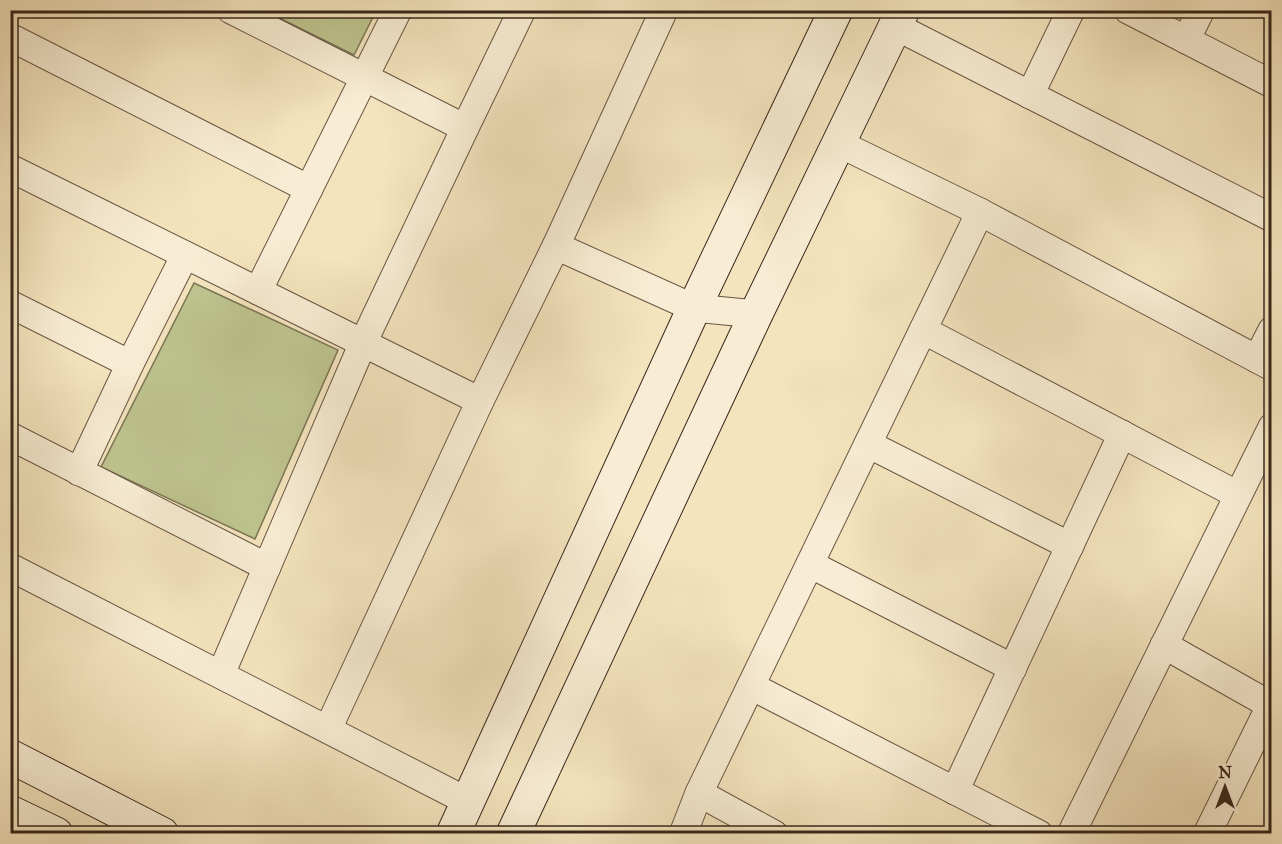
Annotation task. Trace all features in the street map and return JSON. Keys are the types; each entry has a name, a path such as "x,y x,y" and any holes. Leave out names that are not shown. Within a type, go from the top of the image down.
{"street":[{"path":"231,10 465,128"},
{"path":"258,291 398,10"},
{"path":"221,674 363,343 522,10"},
{"path":"328,729 480,401 556,246 664,10"},
{"path":"453,834 694,308 836,10"},
{"path":"1030,95 1071,10"},
{"path":"1128,10 1272,84"},
{"path":"1186,40 1201,10"},
{"path":"513,834 756,314 899,18 1030,95 1272,218"},
{"path":"10,37 309,189"},
{"path":"838,143 980,212 1264,363 1272,330"},
{"path":"10,168 480,401"},
{"path":"683,834 699,793 980,212"},
{"path":"556,246 694,308 756,314"},
{"path":"79,471 185,255"},
{"path":"10,304 130,364"},
{"path":"922,330 1238,495"},
{"path":"1071,834 1272,427"},
{"path":"955,790 1122,434"},
{"path":"10,436 267,567"},
{"path":"868,444 1070,546"},
{"path":"810,564 1013,668"},
{"path":"10,567 467,801"},
{"path":"1164,645 1271,704 1207,834"},
{"path":"751,686 1039,834"},
{"path":"10,756 162,834"},
{"path":"699,793 774,834"},
{"path":"10,812 56,834"}],"green space":[{"path":"265,11 376,11 354,55"},
{"path":"194,283 338,350 255,539 101,467"}]}
